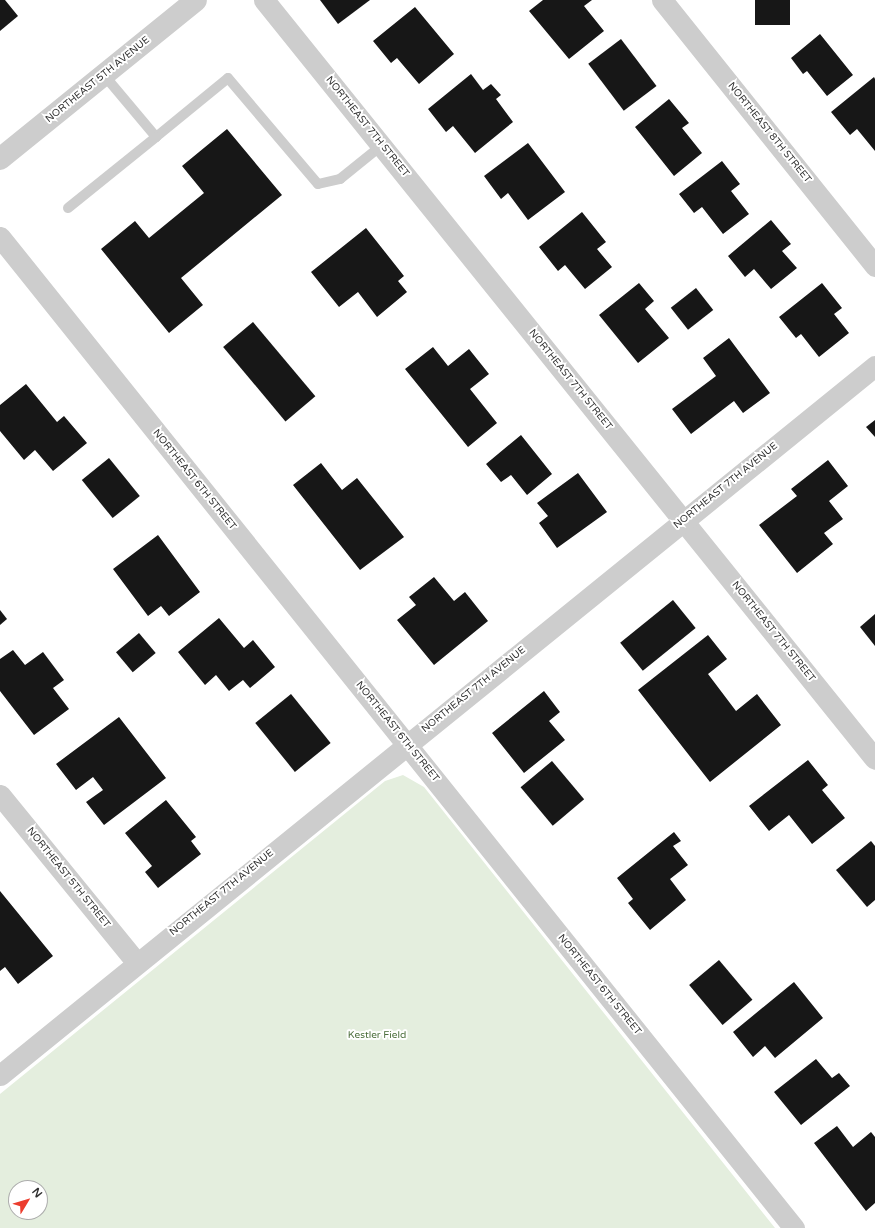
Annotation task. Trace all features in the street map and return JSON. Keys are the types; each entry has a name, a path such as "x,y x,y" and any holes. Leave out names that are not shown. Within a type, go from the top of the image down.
{"street":[{"name":"NORTHEAST 5TH AVENUE","path":"0,159 196,0"},
{"name":"NORTHEAST 7TH STREET","path":"264,0 875,760"},
{"name":"NORTHEAST 8TH STREET","path":"662,0 875,266"},
{"name":"NORTHEAST 6TH STREET","path":"0,237 794,1228"},
{"name":"NORTHEAST 7TH AVENUE","path":"0,1075 136,962 875,366"},
{"name":"NORTHEAST 5TH STREET","path":"0,795 136,962"}],"lane":[{"path":"104,75 156,137"},
{"path":"68,208 228,78 318,184 340,179 382,145"}],"green space":[{"name":"Kestler Field","path":"403,775 424,787 775,1228 0,1228 0,1094 385,781"}],"building":[{"path":"0,0 5,0 18,16 0,31"},
{"path":"320,0 370,0 338,24"},
{"path":"543,0 592,0 584,6 604,31 569,59 529,11"},
{"path":"755,0 790,0 790,25 755,25"},
{"path":"415,7 454,54 419,84 397,58 391,63 373,41"},
{"path":"820,34 853,75 827,96 807,71 803,74 791,58"},
{"path":"621,39 657,86 624,111 588,64"},
{"path":"471,74 483,90 491,84 501,95 496,99 513,122 475,153 453,126 446,132 428,109"},
{"path":"874,77 875,151 857,129 850,135 831,112"},
{"path":"669,99 689,123 682,128 702,153 674,176 635,127"},
{"path":"227,129 282,195 181,278 203,305 169,333 101,249 135,221 149,238 204,193 182,166"},
{"path":"528,143 565,192 528,220 508,193 501,199 484,176"},
{"path":"722,161 740,184 731,191 749,214 723,234 702,207 694,213 679,194"},
{"path":"582,212 606,242 597,249 612,267 585,289 565,265 558,271 539,247"},
{"path":"771,220 791,244 782,251 797,268 771,289 754,269 745,277 728,256"},
{"path":"366,228 404,276 398,281 407,292 377,317 358,292 339,307 311,272"},
{"path":"639,283 654,301 645,309 669,338 638,363 599,315"},
{"path":"822,283 842,308 834,314 849,333 819,357 801,334 796,338 779,317"},
{"path":"696,288 713,310 688,330 671,308"},
{"path":"253,322 315,396 285,421 223,347"},
{"path":"729,338 770,393 743,413 734,401 691,434 672,409 716,376 703,358"},
{"path":"433,347 448,366 469,349 489,374 470,389 497,423 468,447 405,369"},
{"path":"26,384 57,422 64,416 87,443 53,471 35,450 24,460 0,431 0,405"},
{"path":"875,420 875,437 866,427"},
{"path":"521,435 552,474 527,495 511,475 501,482 486,464"},
{"path":"109,458 140,496 113,518 82,480"},
{"path":"828,460 848,486 829,501 843,519 824,533 833,544 797,573 759,525 797,496 791,489"},
{"path":"321,463 342,490 357,478 404,537 360,570 293,485"},
{"path":"578,473 607,512 557,548 539,523 548,516 537,503"},
{"path":"158,535 200,592 169,616 161,606 148,616 113,569"},
{"path":"434,577 454,601 465,592 488,621 434,665 397,620 416,605 409,597"},
{"path":"673,600 696,628 643,671 620,643"},
{"path":"0,610 7,619 0,625"},
{"path":"875,614 875,646 860,627"},
{"path":"219,618 244,648 253,640 275,667 250,688 243,680 229,691 216,675 205,685 178,652"},
{"path":"139,633 156,653 133,672 116,652"},
{"path":"708,635 727,659 708,674 736,711 757,694 781,725 710,782 638,690"},
{"path":"13,650 25,665 43,652 64,680 53,688 69,709 34,735 0,691 0,659"},
{"path":"544,691 560,712 549,721 565,740 524,773 492,733"},
{"path":"291,694 331,743 295,772 255,723"},
{"path":"119,717 166,778 104,825 86,802 103,790 93,777 76,790 56,764"},
{"path":"808,760 828,785 822,790 845,818 812,844 789,815 769,831 749,806"},
{"path":"552,761 584,799 553,826 521,787"},
{"path":"166,800 196,837 191,841 201,854 158,888 145,872 152,866 125,833"},
{"path":"674,832 681,841 673,846 688,865 670,879 686,900 650,930 628,903 633,899 617,878"},
{"path":"871,841 875,846 875,900 867,907 836,870"},
{"path":"0,891 53,956 18,984 5,967 0,971"},
{"path":"719,960 752,1000 723,1025 689,985"},
{"path":"794,982 823,1018 775,1058 765,1046 753,1057 733,1032"},
{"path":"816,1059 832,1078 839,1073 850,1086 801,1125 774,1092"},
{"path":"837,1126 853,1147 871,1132 875,1137 875,1203 866,1211 814,1143"}]}
